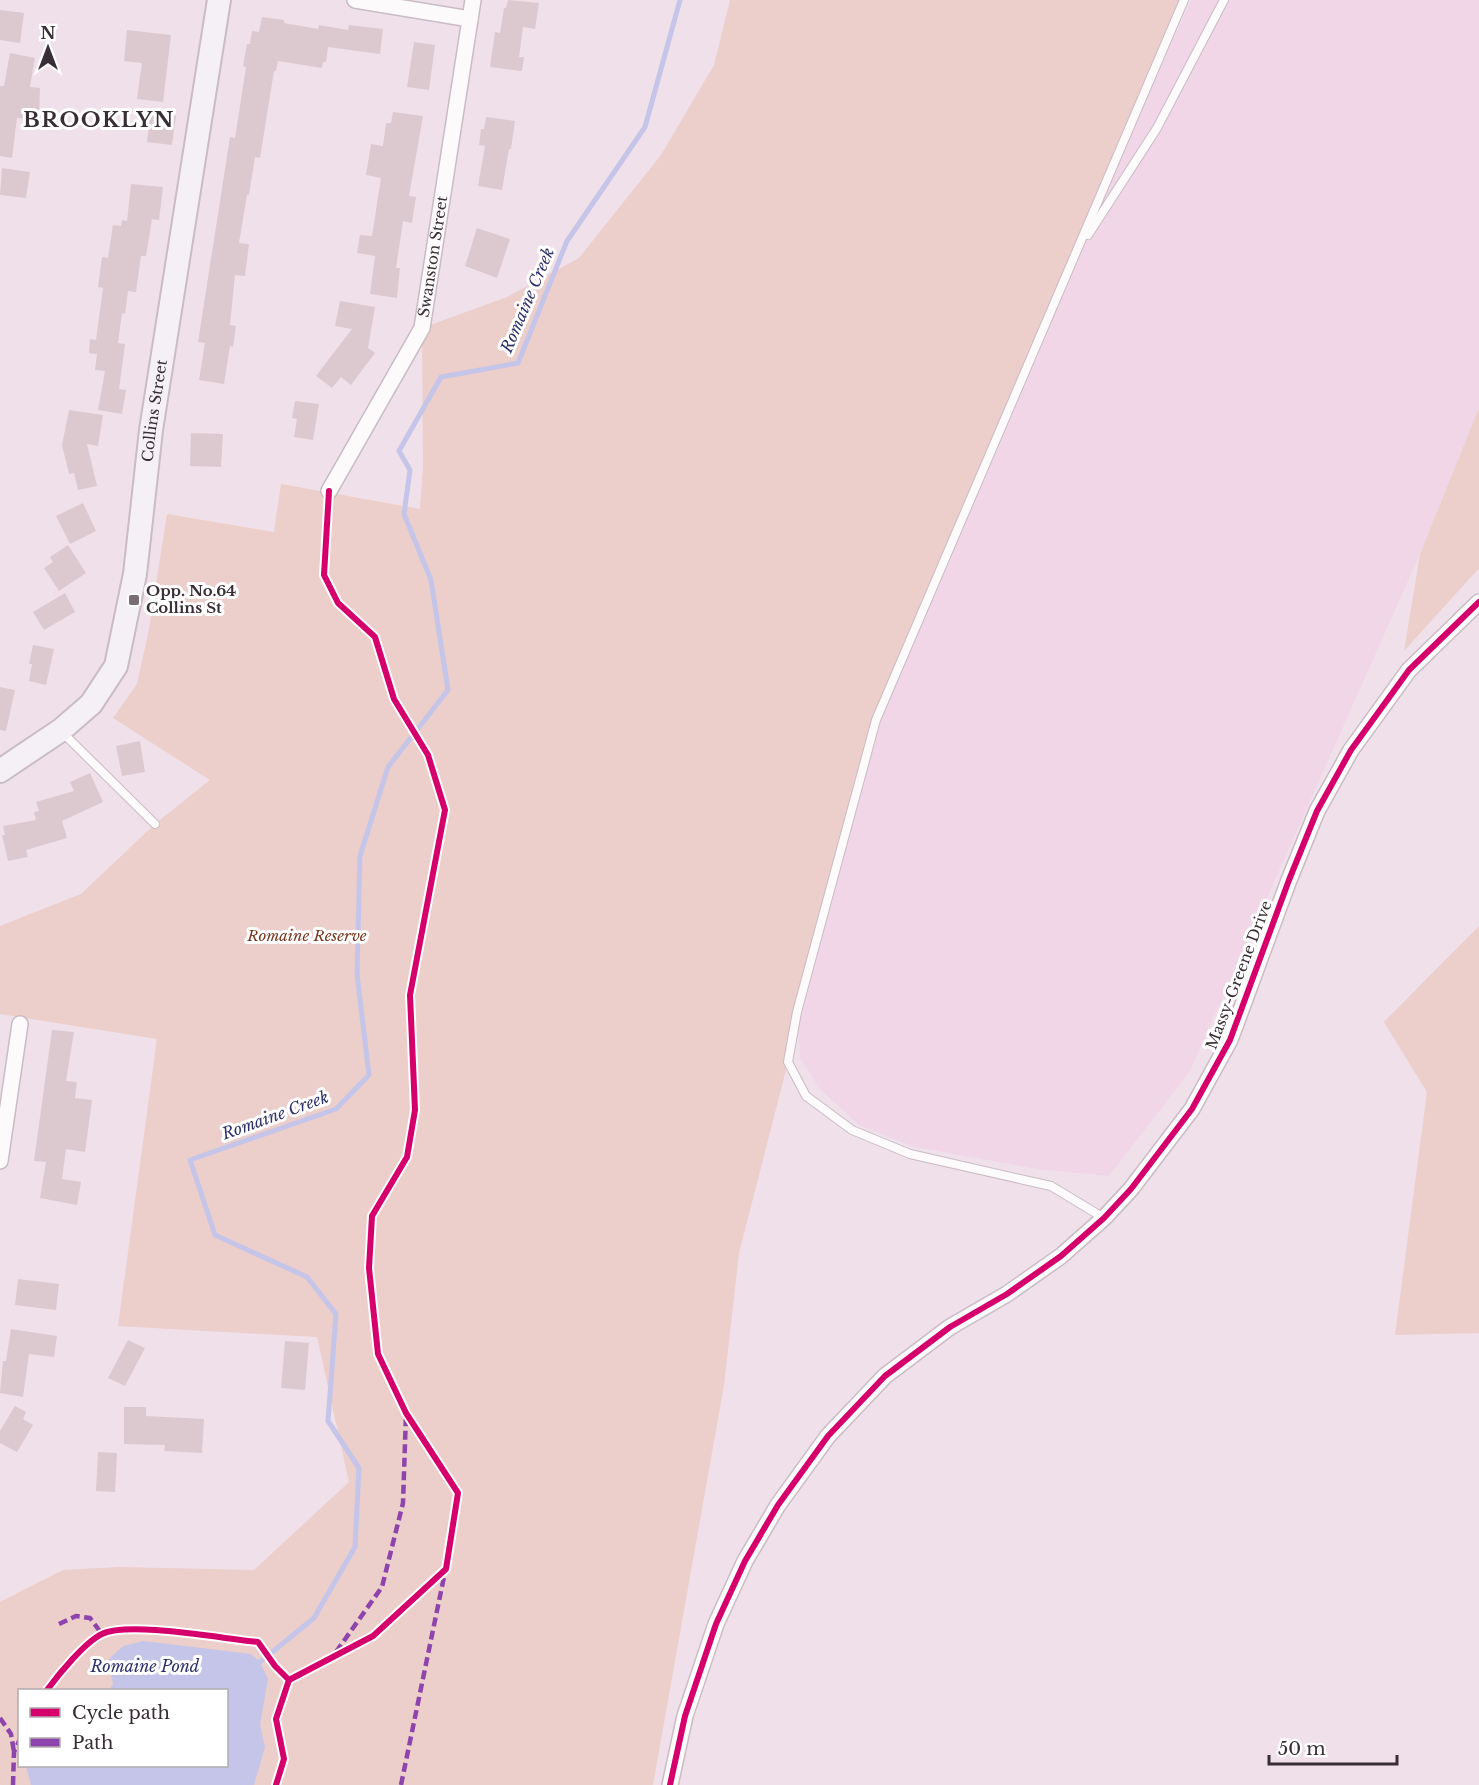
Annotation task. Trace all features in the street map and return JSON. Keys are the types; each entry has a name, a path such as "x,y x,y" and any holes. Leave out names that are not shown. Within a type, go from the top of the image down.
{"street":[{"name":"Collins Street","path":"0,771 61,730 91,704 116,666 135,574 151,430 219,0"},
{"path":"356,0 470,19"},
{"name":"Swanston Street","path":"329,491 422,328 473,0"},
{"name":"Massy-Greene Drive","path":"670,1785 685,1716 716,1624 745,1561 778,1505 828,1436 885,1376 950,1327 1006,1294 1061,1257 1104,1218 1131,1189 1192,1110 1230,1040 1317,811 1351,750 1409,670 1479,602"},
{"path":"0,1161 20,1024"}],"lane":[{"path":"1104,1218 1051,1186 910,1154 852,1130 806,1096 788,1062 796,1012 876,720 1184,0"},
{"path":"1076,254 1157,128 1224,0"},
{"path":"61,730 155,824"}],"shaded area":[{"path":"1191,0 1479,0 1479,408 1420,554 1190,1071 1109,1176 1037,1169 915,1147 859,1125 820,1089 800,1058 797,1012 876,720 1076,254"}],"green space":[{"name":"Romaine Reserve","path":"730,0 1184,0 876,720 739,1253 724,1385 653,1785 0,1785 0,1602 63,1570 119,1567 254,1570 349,1482 317,1337 118,1326 157,1039 0,1014 0,926 81,894 155,824 210,780 113,718 137,684 149,629 167,514 274,532 281,484 420,509 423,467 422,328 507,297 579,258 661,155 714,65"},
{"path":"1479,408 1479,568 1404,651 1420,554"},
{"path":"1479,926 1479,1333 1395,1335 1427,1092 1384,1022"}],"water":[{"name":"Romaine Pond","path":"143,1641 251,1654 260,1662 268,1679 260,1725 265,1747 254,1785 31,1785 26,1767 228,1767 228,1689 110,1689 113,1684 108,1660 123,1646"}],"building":[{"path":"508,0 539,3 535,29 523,27 519,57 524,57 522,71 490,67 495,32 500,33 504,8"},
{"path":"0,10 24,13 20,43 0,40"},
{"path":"262,17 318,29 319,25 348,30 349,25 383,29 380,54 328,47 326,62 323,62 322,68 278,61 276,71 274,71 260,158 255,157 249,195 247,195 239,243 249,244 245,276 235,275 230,325 236,326 233,347 230,346 224,384 199,380 205,343 198,342 230,137 235,138 246,67 243,66 247,44 250,44 252,31 259,32"},
{"path":"127,30 171,35 163,102 137,99 142,63 124,61"},
{"path":"414,42 435,45 429,90 407,87"},
{"path":"10,53 35,58 30,87 40,88 39,119 17,118 12,158 0,156 0,86 4,86"},
{"path":"393,112 423,116 409,196 416,197 412,223 403,221 396,268 400,268 397,298 370,294 375,256 357,253 360,235 372,236 381,178 366,175 371,144 383,146 386,123 391,123"},
{"path":"150,113 176,116 172,145 147,142"},
{"path":"486,117 515,121 502,190 478,186 485,146 479,145 481,129 484,129"},
{"path":"2,168 30,172 26,198 0,195"},
{"path":"131,184 163,187 159,220 152,219 146,256 141,256 136,292 128,291 125,314 122,313 118,343 125,344 119,389 126,390 122,414 98,410 105,371 95,370 97,354 89,353 90,339 96,340 103,288 98,287 102,257 108,258 113,225 121,226 122,220 127,221"},
{"path":"477,228 510,239 497,278 465,266"},
{"path":"340,301 375,307 368,348 375,353 351,385 341,377 332,388 316,376 352,329 335,326"},
{"path":"295,401 319,404 313,440 294,437 297,419 292,418"},
{"path":"69,410 103,415 98,446 87,444 97,486 78,490 74,473 69,474 62,445"},
{"path":"191,433 223,434 221,467 190,466"},
{"path":"83,503 96,531 70,544 56,516"},
{"path":"68,545 86,573 59,591 44,568 53,562 50,557"},
{"path":"65,593 75,612 44,630 33,612"},
{"path":"33,645 54,649 46,685 29,681 32,664 29,664"},
{"path":"0,687 15,690 6,731 0,730"},
{"path":"140,741 145,772 122,776 116,746"},
{"path":"90,773 103,802 62,821 67,838 26,850 28,857 8,861 2,835 5,835 3,826 36,820 34,812 39,811 36,802 74,791 70,782"},
{"path":"52,1030 74,1032 66,1081 77,1082 75,1098 92,1100 85,1152 66,1149 62,1179 81,1182 77,1205 40,1198 46,1162 34,1161"},
{"path":"18,1279 59,1284 56,1310 15,1305"},
{"path":"11,1329 57,1336 54,1357 29,1354 23,1397 0,1393 3,1361 6,1361"},
{"path":"128,1340 145,1348 125,1386 108,1378"},
{"path":"285,1341 309,1343 305,1390 281,1388"},
{"path":"15,1406 26,1412 23,1419 33,1425 17,1452 0,1443 0,1431"},
{"path":"124,1407 146,1407 146,1416 204,1419 202,1453 164,1451 165,1445 124,1444"},
{"path":"98,1452 117,1453 115,1492 96,1491"}],"waterway":[{"name":"Romaine Creek","path":"260,1662 314,1618 355,1547 359,1468 328,1421 336,1314 307,1277 215,1235 190,1160 336,1109 369,1075 357,974 360,856 388,767 448,690 431,580 404,514 410,470 399,451 441,377 518,363 567,241 645,127 680,0"}],"marked path":[{"path":"336,1652 382,1587 403,1503 406,1414"},
{"path":"401,1785 445,1572"},
{"path":"59,1624 76,1616 90,1618 102,1634"},
{"path":"0,1718 11,1734 14,1752"},
{"path":"13,1785 14,1752 18,1743"}],"cycle path":[{"path":"289,1680 373,1636 446,1569 458,1493 406,1413 378,1354 369,1268 372,1216 407,1157 415,1110 410,995 445,810 428,755 394,699 375,637 338,603 324,575 329,491"},
{"path":"670,1785 685,1716 716,1624 745,1561 778,1505 828,1436 885,1376 950,1327 1007,1294 1061,1256 1104,1218 1131,1189 1192,1109 1230,1040 1317,811 1351,750 1409,670 1479,602"},
{"path":"48,1689 80,1651 95,1638 115,1630 154,1630 258,1642 275,1666 289,1680 276,1719 284,1759 276,1785"}],"place":[{"name":"Opp. No.64 Collins St","path":"134,600"}],"district":[{"name":"BROOKLYN","path":"99,120"}]}
